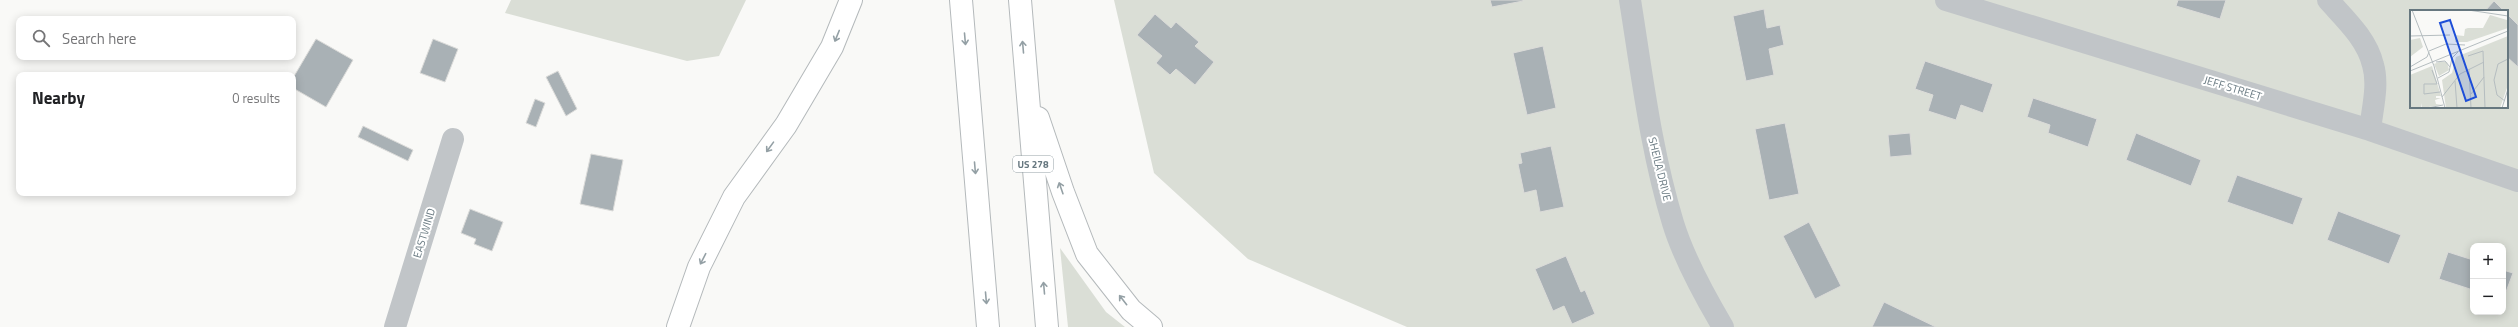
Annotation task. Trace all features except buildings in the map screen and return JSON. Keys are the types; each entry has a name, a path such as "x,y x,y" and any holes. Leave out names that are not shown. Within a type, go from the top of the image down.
{"highway":[{"path":"678,327 699,267 734,197 786,125 832,47 851,0"},
{"path":"961,0 988,327"},
{"name":"US 278","path":"1020,0 1047,327"},
{"path":"1026,82 1063,192 1087,254 1131,310 1151,327"}],"street":[{"name":"SHEILA DRIVE","path":"1630,0 1651,137 1673,225 1703,293 1723,327"},
{"name":"JEFF STREET","path":"1946,0 2370,130 2518,181"},
{"path":"2328,0 2358,34 2374,65 2375,90 2370,130"},
{"name":"EASTWIND","path":"395,327 453,139"}],"shaded area":[{"path":"511,0 746,0 719,56 687,61 505,13"},
{"path":"1114,0 2518,0 2518,327 1407,327 1248,259 1154,173"},
{"path":"1060,248 1106,312 1125,327 1068,327"}]}
